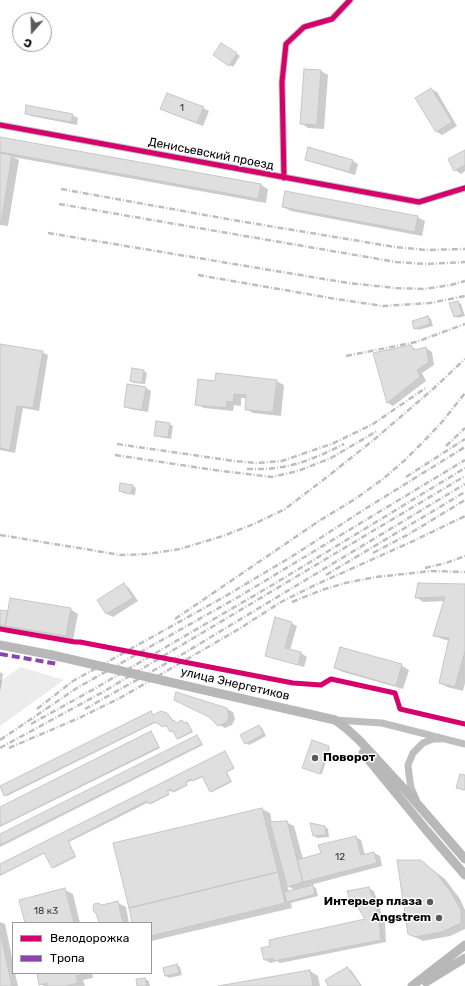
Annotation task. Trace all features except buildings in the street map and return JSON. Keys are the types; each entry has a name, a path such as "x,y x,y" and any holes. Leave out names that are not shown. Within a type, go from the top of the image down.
{"main road":[{"name":"улица Энергетиков","path":"0,645 52,655 334,720"},
{"path":"334,720 360,741 465,858"},
{"path":"334,720 465,875"},
{"path":"412,986 465,946"},
{"path":"419,986 465,958"}],"street":[{"path":"284,178 282,82 286,44 304,28 332,19 350,0"},
{"name":"Денисьевский проезд","path":"0,125 419,202 465,188"},
{"name":"улица Энергетиков","path":"334,720 382,723 455,740 465,744"},
{"path":"419,806 411,788 409,775 408,765 413,753 423,743 433,739 455,740"}],"shaded area":[{"path":"21,667 64,680 0,726 0,681"}],"railway":[{"path":"61,189 395,247 426,250 465,249"},
{"path":"59,204 396,262 426,264 465,262"},
{"path":"48,233 348,283 396,288 424,289 451,285 465,281"},
{"path":"198,275 383,306 430,303 465,296"},
{"path":"346,356 416,342 465,324"},
{"path":"0,535 121,555 148,554 180,549 223,536 254,524 285,509 376,438 465,359"},
{"path":"117,444 234,461 257,463 282,461 334,443 373,424 427,387"},
{"path":"175,619 383,479 424,441 442,422 465,393"},
{"path":"446,446 465,428"},
{"path":"115,455 272,477 298,471 331,458 377,431"},
{"path":"406,477 465,439"},
{"path":"247,469 266,469 300,463 344,444"},
{"path":"37,709 73,681 224,597 291,557 465,447"},
{"path":"0,740 77,688 240,596 465,460"},
{"path":"31,724 274,584 465,468"},
{"path":"0,748 103,692 465,476"},
{"path":"85,709 181,655 465,484"},
{"path":"326,575 465,492"},
{"path":"373,553 409,534 465,500"},
{"path":"9,748 79,718 120,698 239,629 281,602 465,516"},
{"path":"425,568 446,563 465,556"},
{"path":"292,602 345,583 376,577 431,571 465,572"}],"marked path":[{"path":"0,654 58,664"}],"cycle path":[{"path":"284,178 282,82 286,44 304,27 332,19 350,0"},
{"path":"0,125 419,202 465,188"},
{"path":"0,629 80,642 293,683 321,685 331,679 395,693 400,709 465,724"}],"place":[{"name":"Поворот","path":"315,758"},
{"name":"Интерьер плаза","path":"430,902"},
{"name":"Angstrem","path":"439,918"}]}
